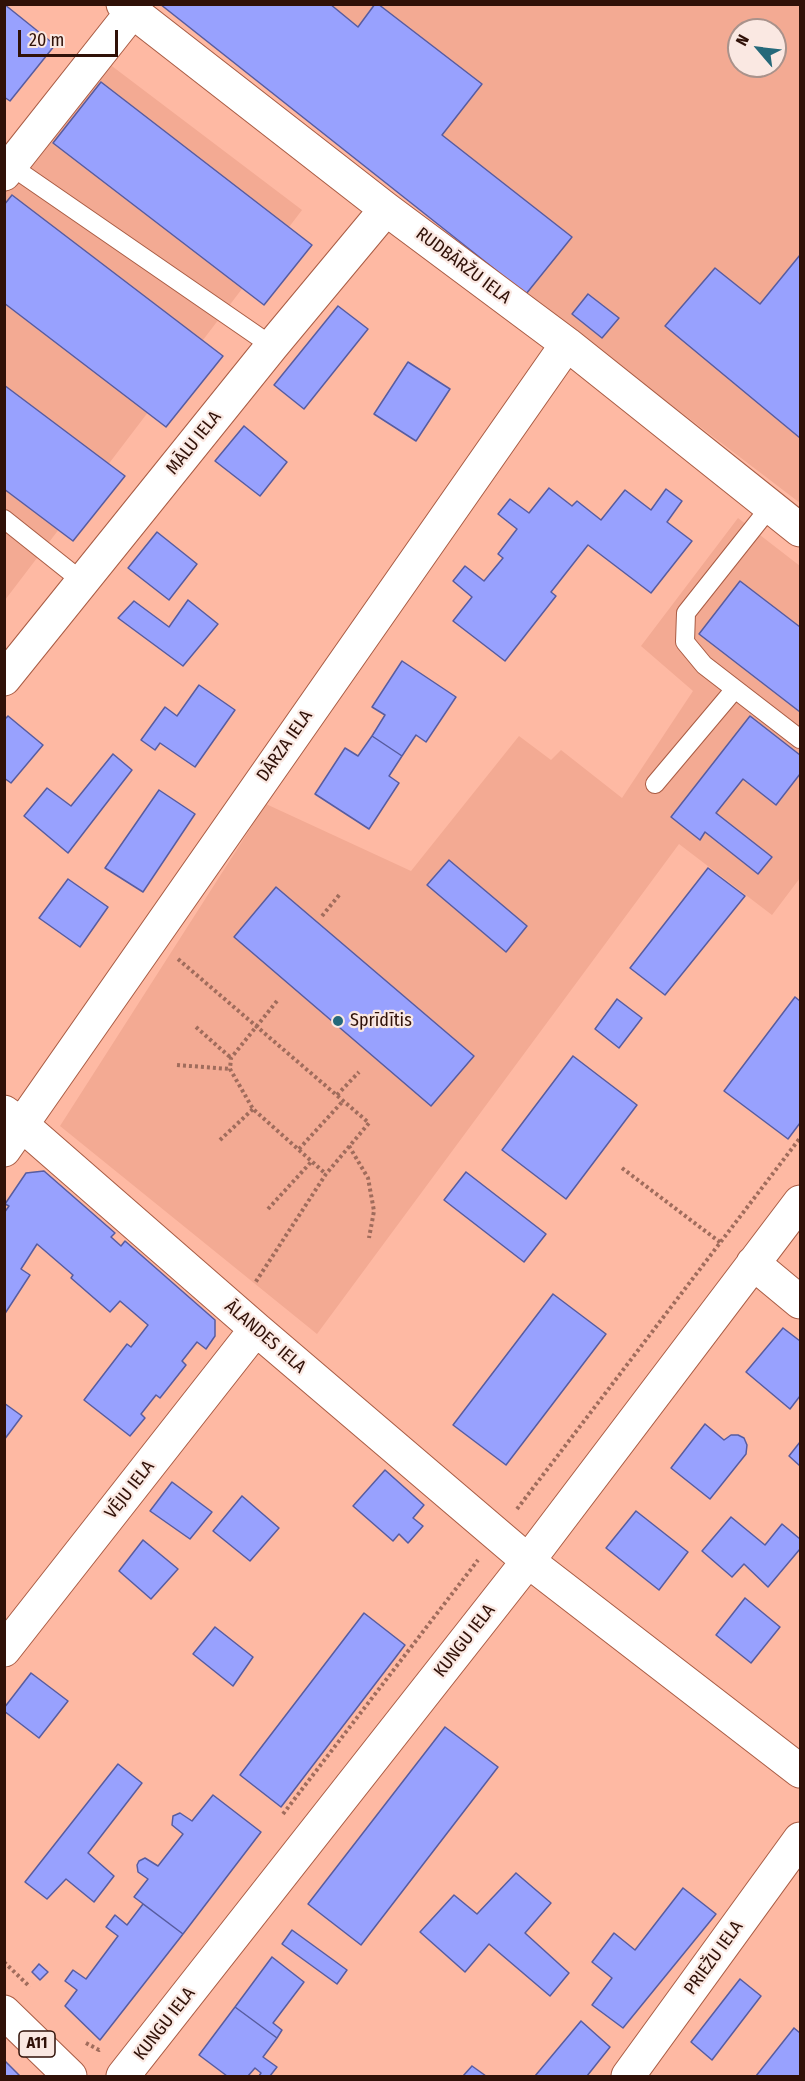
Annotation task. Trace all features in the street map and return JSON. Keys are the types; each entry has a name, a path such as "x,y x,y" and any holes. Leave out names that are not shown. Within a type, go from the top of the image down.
{"main road":[{"path":"8,170 128,8"},
{"name":"RUDBĀRŽU IELA","path":"128,8 386,209 567,344 801,530"},
{"name":"MĀLU IELA","path":"4,679 272,346 386,209"},
{"name":"DĀRZA IELA","path":"10,1129 152,938 567,344"},
{"name":"ĀLANDES IELA","path":"10,1129 246,1321 528,1561 801,1772"},
{"name":"KUNGU IELA","path":"129,2069 528,1561 801,1202"},
{"path":"753,1263 801,1302"},
{"name":"VĒJU IELA","path":"4,1650 246,1321"},
{"name":"PRIEŽU IELA","path":"628,2076 801,1839"},
{"name":"A11","path":"4,2012 70,2076"}],"lane":[{"path":"8,170 272,346"},
{"path":"770,507 686,613 685,642 704,665 801,739"},
{"path":"4,519 83,582"},
{"path":"655,784 735,689"}],"path":[{"path":"322,916 340,894"},
{"path":"152,938 369,1123 326,1174 246,1321"},
{"path":"277,1001 231,1058 230,1069 252,1109 326,1174"},
{"path":"196,1027 231,1058"},
{"path":"177,1065 230,1069"},
{"path":"337,1095 359,1072"},
{"path":"299,1149 343,1101"},
{"path":"220,1140 252,1109"},
{"path":"281,1815 801,1138"},
{"path":"350,1146 368,1178 374,1211 369,1238"},
{"path":"268,1209 312,1161"},
{"path":"622,1168 721,1243"},
{"path":"4,1962 36,1992"},
{"path":"82,2040 99,2049 109,2040 129,2069"}],"shaded area":[{"path":"160,5 800,5 800,503 526,294"},
{"path":"96,54 302,210 5,600 4,175"},
{"name":"Sprīdītis","path":"738,518 800,566 800,878 772,915 679,844 317,1334 60,1126 266,804 411,871 519,736 551,760 561,750 622,798 693,691 641,646"}],"building":[{"path":"4,4 55,45 10,101 4,97"},
{"path":"160,4 330,4 358,27 375,4 378,4 482,84 442,135 572,237 526,294"},
{"path":"101,82 312,245 264,305 53,143"},
{"path":"12,195 223,356 166,427 4,303 4,205"},
{"path":"800,255 800,438 665,326 715,268 760,304"},
{"path":"588,294 619,318 602,338 572,314"},
{"path":"338,306 368,329 304,409 274,385"},
{"path":"408,362 450,389 416,441 374,414"},
{"path":"4,385 125,476 73,541 4,489"},
{"path":"244,426 287,462 260,496 215,461"},
{"path":"549,488 572,506 577,501 601,520 625,490 651,510 666,489 682,501 667,522 692,541 651,593 588,545 551,592 556,596 505,661 453,621 472,597 453,581 465,566 484,581 503,558 498,554 517,529 498,514 510,499 529,513"},
{"path":"157,532 197,564 169,600 128,568"},
{"path":"740,581 800,627 800,712 699,634"},
{"path":"188,600 218,624 183,666 118,618 134,601 169,627"},
{"path":"402,661 456,697 426,742 416,735 402,756 372,736 385,715 372,707"},
{"path":"199,685 235,710 195,767 160,743 155,750 141,740 165,707 177,716"},
{"path":"8,716 43,745 11,783 4,778 4,720"},
{"path":"750,716 800,755 800,774 776,805 743,779 716,813 772,857 758,874 705,832 700,840 671,817"},
{"path":"372,736 402,756 389,776 399,783 369,829 315,794 345,748 358,756"},
{"path":"113,754 132,770 68,853 24,816 47,788 71,806"},
{"path":"159,790 195,814 143,892 105,868"},
{"path":"449,860 527,926 506,952 427,885"},
{"path":"708,868 745,896 665,995 630,968"},
{"path":"68,879 108,907 80,947 39,918"},
{"path":"276,887 474,1056 431,1106 234,937"},
{"path":"795,997 800,1001 800,1123 788,1139 724,1091"},
{"path":"617,999 642,1018 619,1048 595,1029"},
{"path":"573,1056 637,1105 566,1199 502,1150"},
{"path":"44,1171 115,1233 111,1237 121,1246 125,1241 215,1320 215,1336 206,1349 197,1342 182,1361 186,1365 160,1398 156,1395 141,1414 145,1418 130,1436 84,1400 127,1344 131,1347 148,1325 120,1301 110,1312 71,1278 73,1275 37,1244 21,1269 30,1275 4,1315 4,1213 9,1206 5,1204 26,1173"},
{"path":"466,1172 546,1234 524,1262 444,1200"},
{"path":"553,1294 606,1334 506,1465 453,1425"},
{"path":"783,1328 800,1341 800,1396 790,1409 746,1372"},
{"path":"4,1403 22,1416 4,1440"},
{"path":"705,1424 724,1440 731,1435 738,1435 744,1438 747,1445 746,1454 710,1499 671,1468"},
{"path":"800,1442 800,1466 789,1456"},
{"path":"385,1470 424,1505 413,1518 423,1526 408,1543 399,1534 393,1541 353,1506"},
{"path":"172,1482 212,1512 190,1539 150,1511"},
{"path":"242,1496 279,1528 250,1561 213,1531"},
{"path":"636,1511 688,1552 659,1590 606,1548"},
{"path":"731,1517 765,1545 782,1524 800,1539 800,1549 768,1587 744,1564 732,1577 702,1551"},
{"path":"143,1540 178,1569 151,1599 119,1571"},
{"path":"745,1598 780,1627 751,1663 716,1635"},
{"path":"364,1613 405,1645 281,1807 240,1775"},
{"path":"215,1627 253,1657 233,1686 193,1654"},
{"path":"31,1673 68,1701 39,1738 4,1711"},
{"path":"445,1727 498,1767 361,1945 308,1904"},
{"path":"118,1764 142,1783 88,1853 114,1876 94,1902 66,1879 47,1899 25,1882"},
{"path":"213,1795 261,1832 183,1934 134,1897 148,1879 138,1872 137,1865 145,1858 158,1866 183,1834 172,1825 173,1816 180,1813 192,1821"},
{"path":"516,1873 551,1903 525,1933 569,1973 550,1996 489,1944 465,1972 420,1932 454,1895 477,1914"},
{"path":"683,1888 716,1914 623,2028 592,2005 612,1978 592,1962 614,1933 635,1950"},
{"path":"143,1904 183,1934 100,2040 65,2006 77,1990 65,1981 73,1970 86,1979 118,1936 106,1927 115,1915 127,1925"},
{"path":"292,1930 347,1970 337,1984 282,1944"},
{"path":"272,1957 304,1982 273,2023 282,2030 277,2038 235,2007"},
{"path":"39,1964 48,1972 40,1980 32,1972"},
{"path":"740,1979 761,1996 712,2060 691,2042"},
{"path":"235,2007 277,2038 263,2057 277,2067 270,2076 259,2076 261,2073 255,2068 248,2076 227,2076 199,2055"},
{"path":"581,2021 610,2047 587,2076 535,2076"},
{"path":"794,2028 800,2033 800,2076 756,2076"},
{"path":"5,2061 20,2076 4,2076"},
{"path":"472,2066 486,2076 463,2076"}],"place":[{"name":"Sprīdītis","path":"338,1021"}]}
